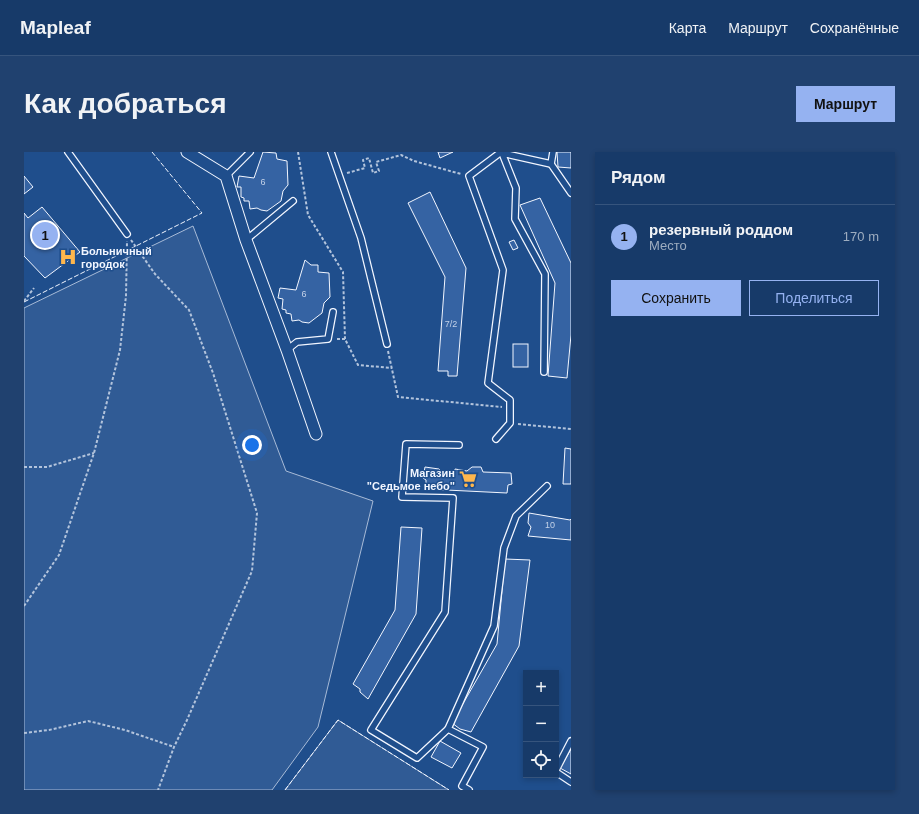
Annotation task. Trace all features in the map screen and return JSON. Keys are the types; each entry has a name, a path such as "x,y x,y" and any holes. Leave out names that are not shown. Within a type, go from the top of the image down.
{"street":[{"path":"187,152 226,176 246,240 287,350 316,434"}],"lane":[{"path":"68,152 127,234"},
{"path":"226,176 250,152"},
{"path":"330,152 361,238 386,344"},
{"path":"501,152 551,164 571,193"},
{"path":"496,439 510,423 510,400 488,383 503,270 469,176 501,152"},
{"path":"501,152 516,188 515,219 546,274 544,372"},
{"path":"551,164 553,152"},
{"path":"246,240 293,201"},
{"path":"287,350 296,342 328,339 333,312"},
{"path":"459,445 406,444 402,497 453,498 445,612 371,730 417,758 448,729 494,626 504,548 516,516 547,486"},
{"path":"448,729 483,747 462,786 469,790"},
{"path":"559,765 571,741"},
{"path":"559,773 571,782"}],"path":[{"path":"298,152 308,215 343,272 344,339 358,365 392,368"},
{"path":"338,175 365,168 363,160 369,158 373,173 379,171 376,162 400,153 414,160 469,176"},
{"path":"24,606 59,555 94,453 120,350 126,296 127,234"},
{"path":"127,234 155,274 189,310 213,373 257,512 252,571 174,747 158,790"},
{"path":"24,301 34,288"},
{"path":"328,339 344,339"},
{"path":"386,344 398,397 510,408"},
{"path":"510,423 571,429"},
{"path":"24,467 47,468 94,453"},
{"path":"24,733 49,730 88,720 125,730 174,747"}],"shaded area":[{"path":"193,226 286,471 373,501 318,727 272,790 24,790 24,308"},
{"path":"338,720 449,790 285,790"}],"building":[{"path":"263,152 276,153 277,159 287,161 288,185 283,191 281,201 267,211 257,208 250,209 249,201 244,201 244,198 241,197 241,187 237,187 239,176 254,178"},
{"path":"438,152 453,152 440,158"},
{"path":"557,152 571,152 571,168 558,167"},
{"path":"24,176 33,187 24,194"},
{"path":"430,192 466,268 457,376 448,376 448,371 438,371 445,277 408,203"},
{"path":"540,198 571,263 571,335 567,378 548,376 555,283 520,205"},
{"path":"42,207 80,252 45,278 24,256 24,213 28,218"},
{"path":"514,240 518,248 513,250 509,242"},
{"path":"305,260 311,265 318,265 318,272 329,273 330,297 324,303 322,313 309,323 299,320 292,321 291,314 286,313 286,310 282,309 283,299 278,298 280,288 296,290"},
{"path":"513,344 528,344 528,367 513,367"},
{"path":"565,448 571,449 571,484 563,484"},
{"name":"Магазин \"Седьмое небо\"","path":"425,467 439,469 442,472 453,474 455,469 467,471 472,467 481,467 483,472 511,473 512,484 508,485 507,493 426,489 426,480 423,478"},
{"path":"529,513 571,519 571,540 528,536 531,527 528,523"},
{"path":"401,527 422,528 416,614 368,699 360,692 360,689 353,684 395,610"},
{"path":"505,559 530,560 519,646 471,732 460,729 452,723 497,644"},
{"path":"440,741 461,753 452,768 431,757"},
{"path":"571,749 571,774 560,768"}],"fence":[{"path":"24,302 202,213 152,152"},
{"path":"285,790 338,720 449,790"}],"place":[{"name":"резервный роддом","path":"45,235"},
{"name":"Больничный городок","path":"68,257"},
{"name":"Магазин \"Седьмое небо\"","path":"468,479"}]}
